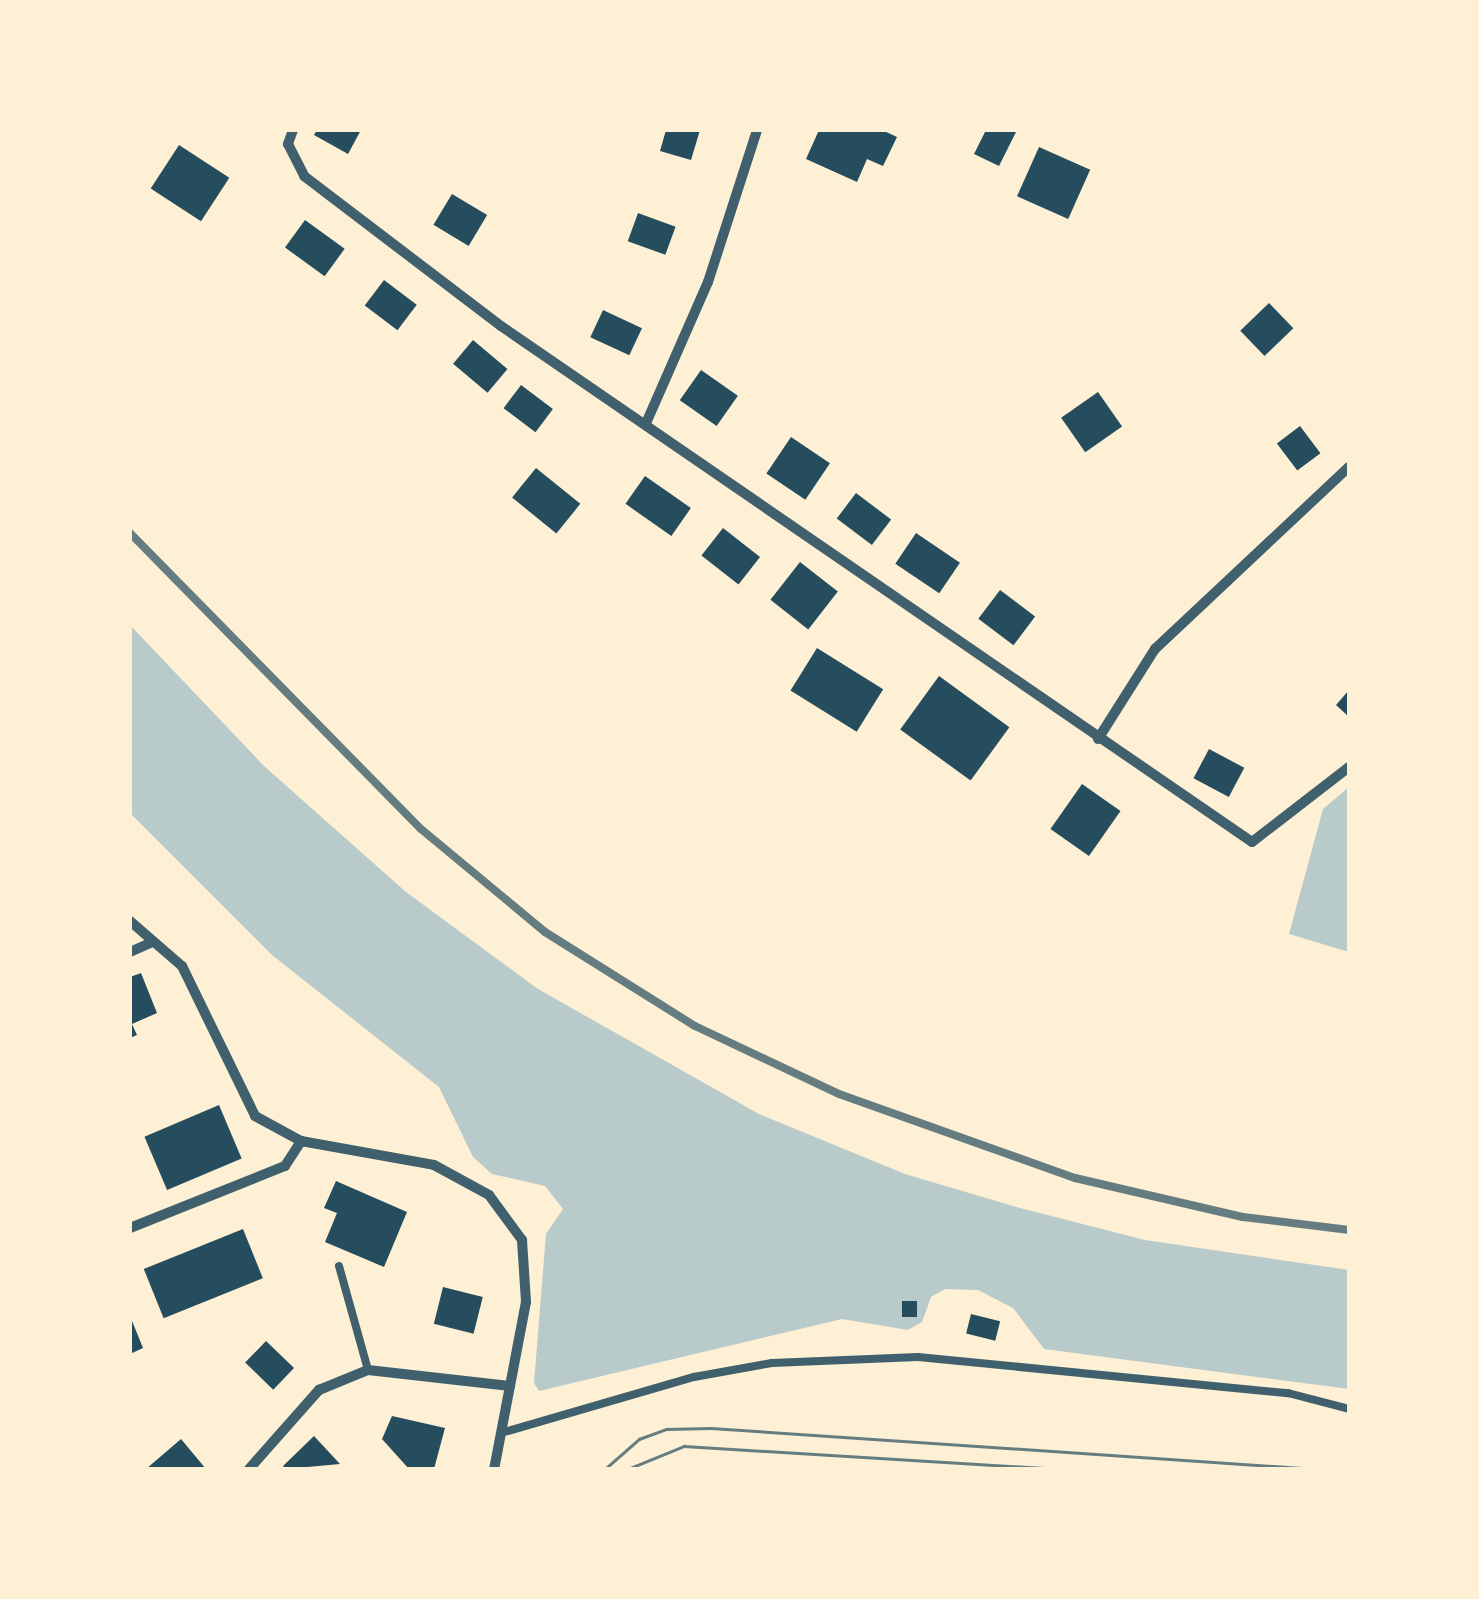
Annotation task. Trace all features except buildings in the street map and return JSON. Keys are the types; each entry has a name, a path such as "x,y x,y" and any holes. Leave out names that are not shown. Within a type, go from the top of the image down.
{"street":[{"path":"293,130 288,144 304,176 500,326 647,421 1098,739 1252,842 1349,767"},
{"path":"647,421 708,282 757,130"},
{"path":"1098,739 1155,649 1349,468"},
{"path":"130,921 182,966 255,1116 301,1141 434,1165 489,1194 522,1240 526,1302 494,1469"},
{"path":"130,952 152,942"},
{"path":"130,1228 286,1166 301,1141"},
{"path":"248,1469 319,1390 368,1370 510,1386"}],"lane":[{"path":"339,1266 368,1370"},
{"path":"501,1433 714,1373 772,1363 918,1357 1288,1393 1349,1408"}],"shaded area":[{"path":"130,625 264,766 406,892 538,989 759,1114 905,1174 1020,1208 1145,1240 1349,1270 1349,1389 1044,1349 1013,1308 978,1290 945,1289 931,1297 922,1322 908,1330 842,1319 539,1391 534,1383 546,1234 563,1209 545,1186 492,1174 473,1157 439,1087 272,955 130,813"},
{"path":"1349,787 1349,952 1289,934 1323,809"}],"tram line":[{"path":"605,1469 639,1439 666,1429 711,1428 1317,1469"},
{"path":"628,1469 684,1446 1061,1469"}],"railway":[{"path":"130,533 421,829 545,932 695,1026 839,1094 1075,1178 1243,1217 1349,1230"}]}
